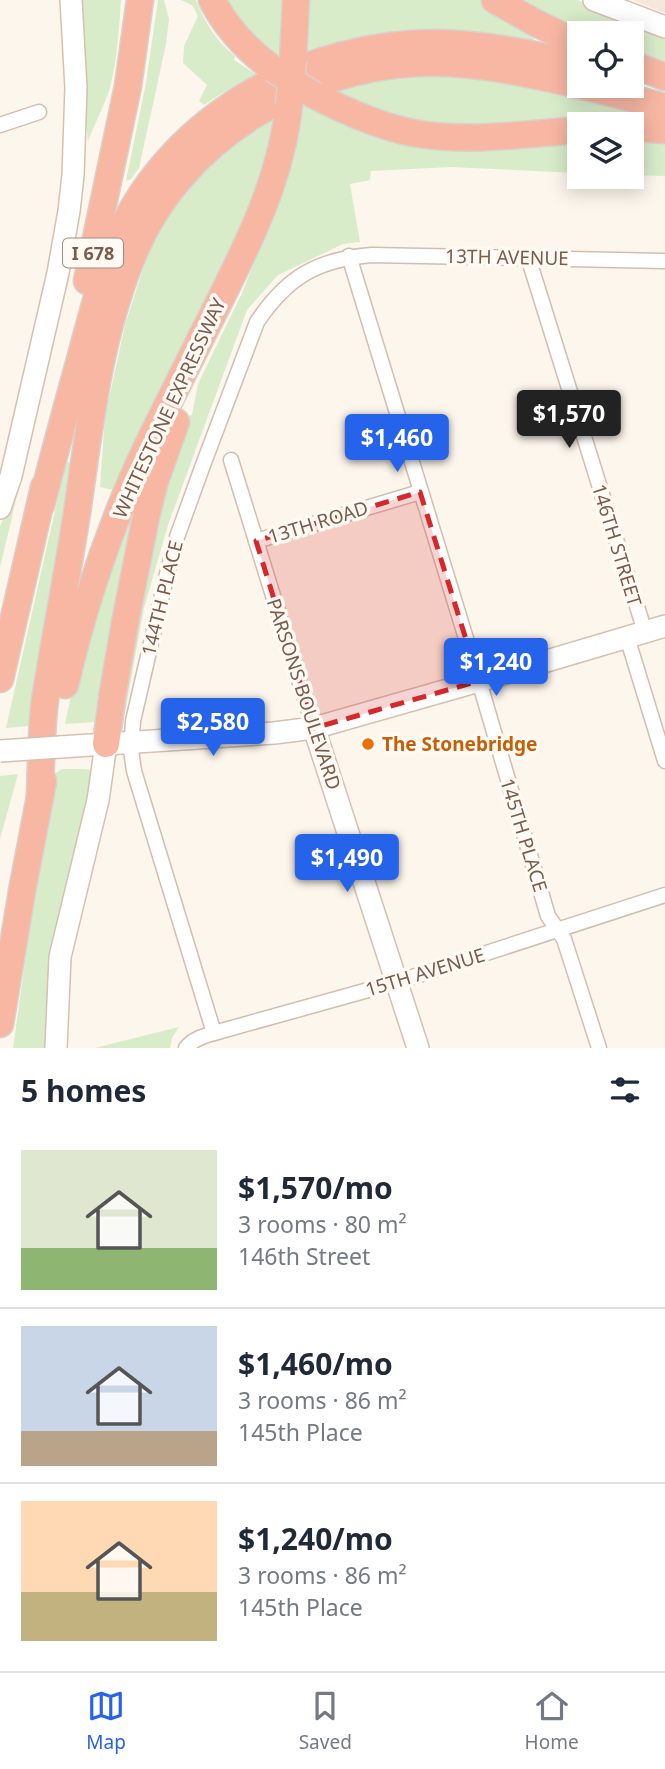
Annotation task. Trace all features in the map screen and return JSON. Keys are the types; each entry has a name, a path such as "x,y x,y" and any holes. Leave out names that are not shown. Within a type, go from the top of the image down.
{"highway":[{"name":"I 678","path":"0,680 41,505 128,86 140,0"},
{"path":"212,0 235,37 249,50 283,65 314,95 374,122 422,134 452,137 567,131"},
{"name":"WHITESTONE EXPRESSWAY","path":"0,1024 40,797 79,629 119,512 149,444 246,248 275,176 289,105 283,65 296,0"},
{"path":"495,0 567,38"},
{"path":"41,505 97,297 120,234 137,202 157,174 186,142 208,123 250,93 293,72 351,53 387,46 463,44 567,62"},
{"path":"40,797 45,702 70,559 96,380 110,322 130,262 145,229 164,198 197,160 245,121 298,91 344,75 394,65 444,63 501,69 567,82"},
{"path":"644,68 665,76"},
{"path":"644,79 665,84"},
{"path":"631,98 665,107"},
{"path":"644,129 665,130"},
{"path":"118,743 126,617 154,484 177,418 246,248"}],"street":[{"path":"0,508 11,475 66,232 73,175 76,88 71,0"},
{"path":"594,0 665,27"},
{"path":"0,125 39,112"},
{"name":"13TH AVENUE","path":"349,256 372,254 665,261"},
{"name":"144TH PLACE","path":"214,1033 134,771 118,743 132,727 174,547 257,322 282,290 296,279 315,268 349,256"},
{"name":"145TH PLACE","path":"349,256 548,916 564,939 599,1048"},
{"name":"146TH STREET","path":"528,257 646,632 665,761"},
{"name":"PARSONS BOULEVARD","path":"231,460 314,728 418,1048"},
{"name":"13TH ROAD","path":"256,541 420,492"},
{"path":"0,751 314,728 646,632"},
{"path":"56,1048 60,957 98,800 118,743"},
{"name":"15TH AVENUE","path":"186,1048 197,1039 214,1033 397,982 665,895"}],"highlighted area":[{"path":"420,492 479,681 314,728 256,541"}],"shaded area":[{"path":"632,0 665,0 665,13"}],"green space":[{"path":"81,0 121,0 114,72 106,100 88,141 82,83"},
{"path":"158,0 164,0 169,19 166,44 139,168 131,179 126,181 146,83"},
{"path":"181,0 196,0 212,31 235,56 234,60 257,75 204,105 199,101 207,85 183,63 184,46 198,16 193,6"},
{"path":"221,0 288,0 283,64 273,58"},
{"path":"304,0 482,0 534,36 534,45 306,56 309,22 304,21"},
{"path":"522,0 578,0 626,21 567,21 567,25"},
{"path":"644,29 665,38 665,66 644,58"},
{"path":"425,72 567,88 567,98 600,98 641,112 567,112 567,125 522,129 407,124 326,89"},
{"path":"299,101 324,113 567,140 567,172 451,167 371,171 370,180 350,184 360,242 343,244 278,275 247,310 168,525 144,608 125,712 121,710 158,503 185,417 192,415 198,384 242,293 277,204"},
{"path":"276,111 261,190 113,490 100,487 105,417 125,325 154,235 189,175"},
{"path":"644,113 665,120 644,122"},
{"path":"644,140 665,141 665,176 644,175"},
{"path":"43,386 0,567 0,526 13,499"},
{"path":"66,462 74,463 30,726 6,728"},
{"path":"141,497 98,719 95,722 65,724 81,648 119,530"},
{"path":"62,769 93,770 45,1048 13,1048 45,819 53,775"},
{"path":"18,774 0,839 0,776"},
{"path":"179,1027 172,1038 170,1048 95,1048"}],"place":[{"name":"The Stonebridge","path":"368,744"}]}
